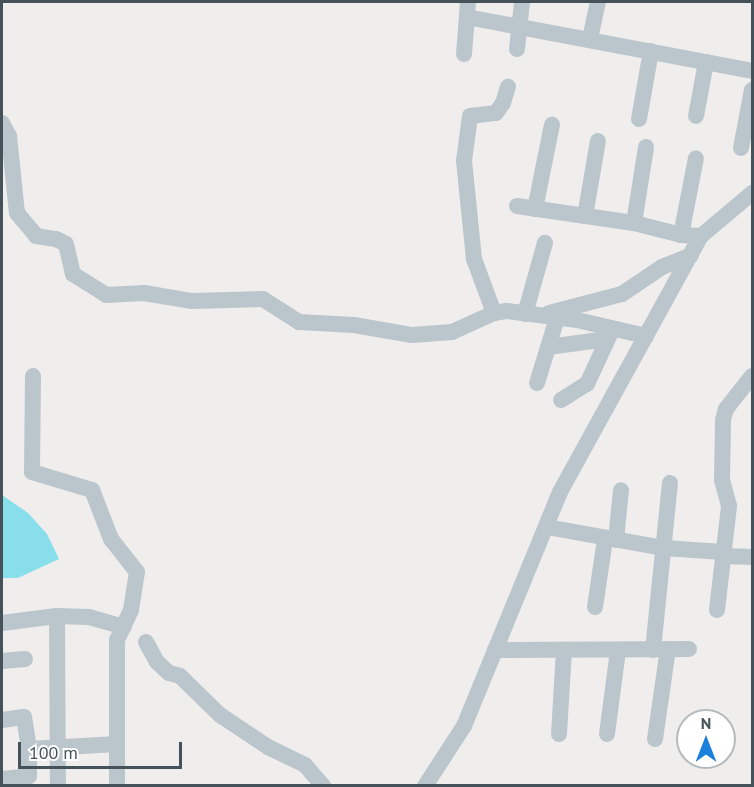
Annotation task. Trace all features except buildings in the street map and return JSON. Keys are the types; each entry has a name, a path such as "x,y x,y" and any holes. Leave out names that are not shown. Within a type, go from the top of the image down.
{"street":[{"path":"518,49 522,2"},
{"path":"590,39 598,2"},
{"path":"464,54 467,9 520,26 753,71"},
{"path":"639,119 651,51"},
{"path":"696,116 706,62"},
{"path":"494,313 474,259 464,161 470,116 496,113 503,103 508,87"},
{"path":"741,148 748,130 753,90"},
{"path":"2,123 9,136 17,213 36,236 56,239 66,244 73,274 106,295 144,293 192,301 263,299 298,322 359,325 412,335 452,332 494,313 507,311 557,318 609,335"},
{"path":"535,208 552,124"},
{"path":"585,216 598,141"},
{"path":"634,223 646,147"},
{"path":"681,235 696,158"},
{"path":"425,786 464,726 560,492 701,236 753,193"},
{"path":"517,206 634,223 681,235 701,236"},
{"path":"532,315 545,243"},
{"path":"532,315 622,294 662,267 691,255"},
{"path":"537,383 557,318"},
{"path":"548,347 609,335 646,336"},
{"path":"561,400 587,384 609,335"},
{"path":"33,376 32,472 92,490 111,539 137,572 131,610 117,640 117,786"},
{"path":"717,610 729,506 722,480 723,420 726,409 753,376"},
{"path":"655,739 661,650 664,548 670,483"},
{"path":"595,607 621,490"},
{"path":"547,527 664,548 753,558"},
{"path":"2,623 57,616 89,617 124,627"},
{"path":"57,616 58,786"},
{"path":"146,642 157,662 169,673 180,676 220,715 268,747 305,765 323,786"},
{"path":"495,650 689,649"},
{"path":"607,734 618,650"},
{"path":"559,734 564,651"},
{"path":"2,661 25,660"},
{"path":"2,720 24,717 29,748 29,776 2,779"},
{"path":"29,748 117,744"}],"water":[{"path":"2,495 28,513 47,534 59,559 18,578 2,578"}]}
